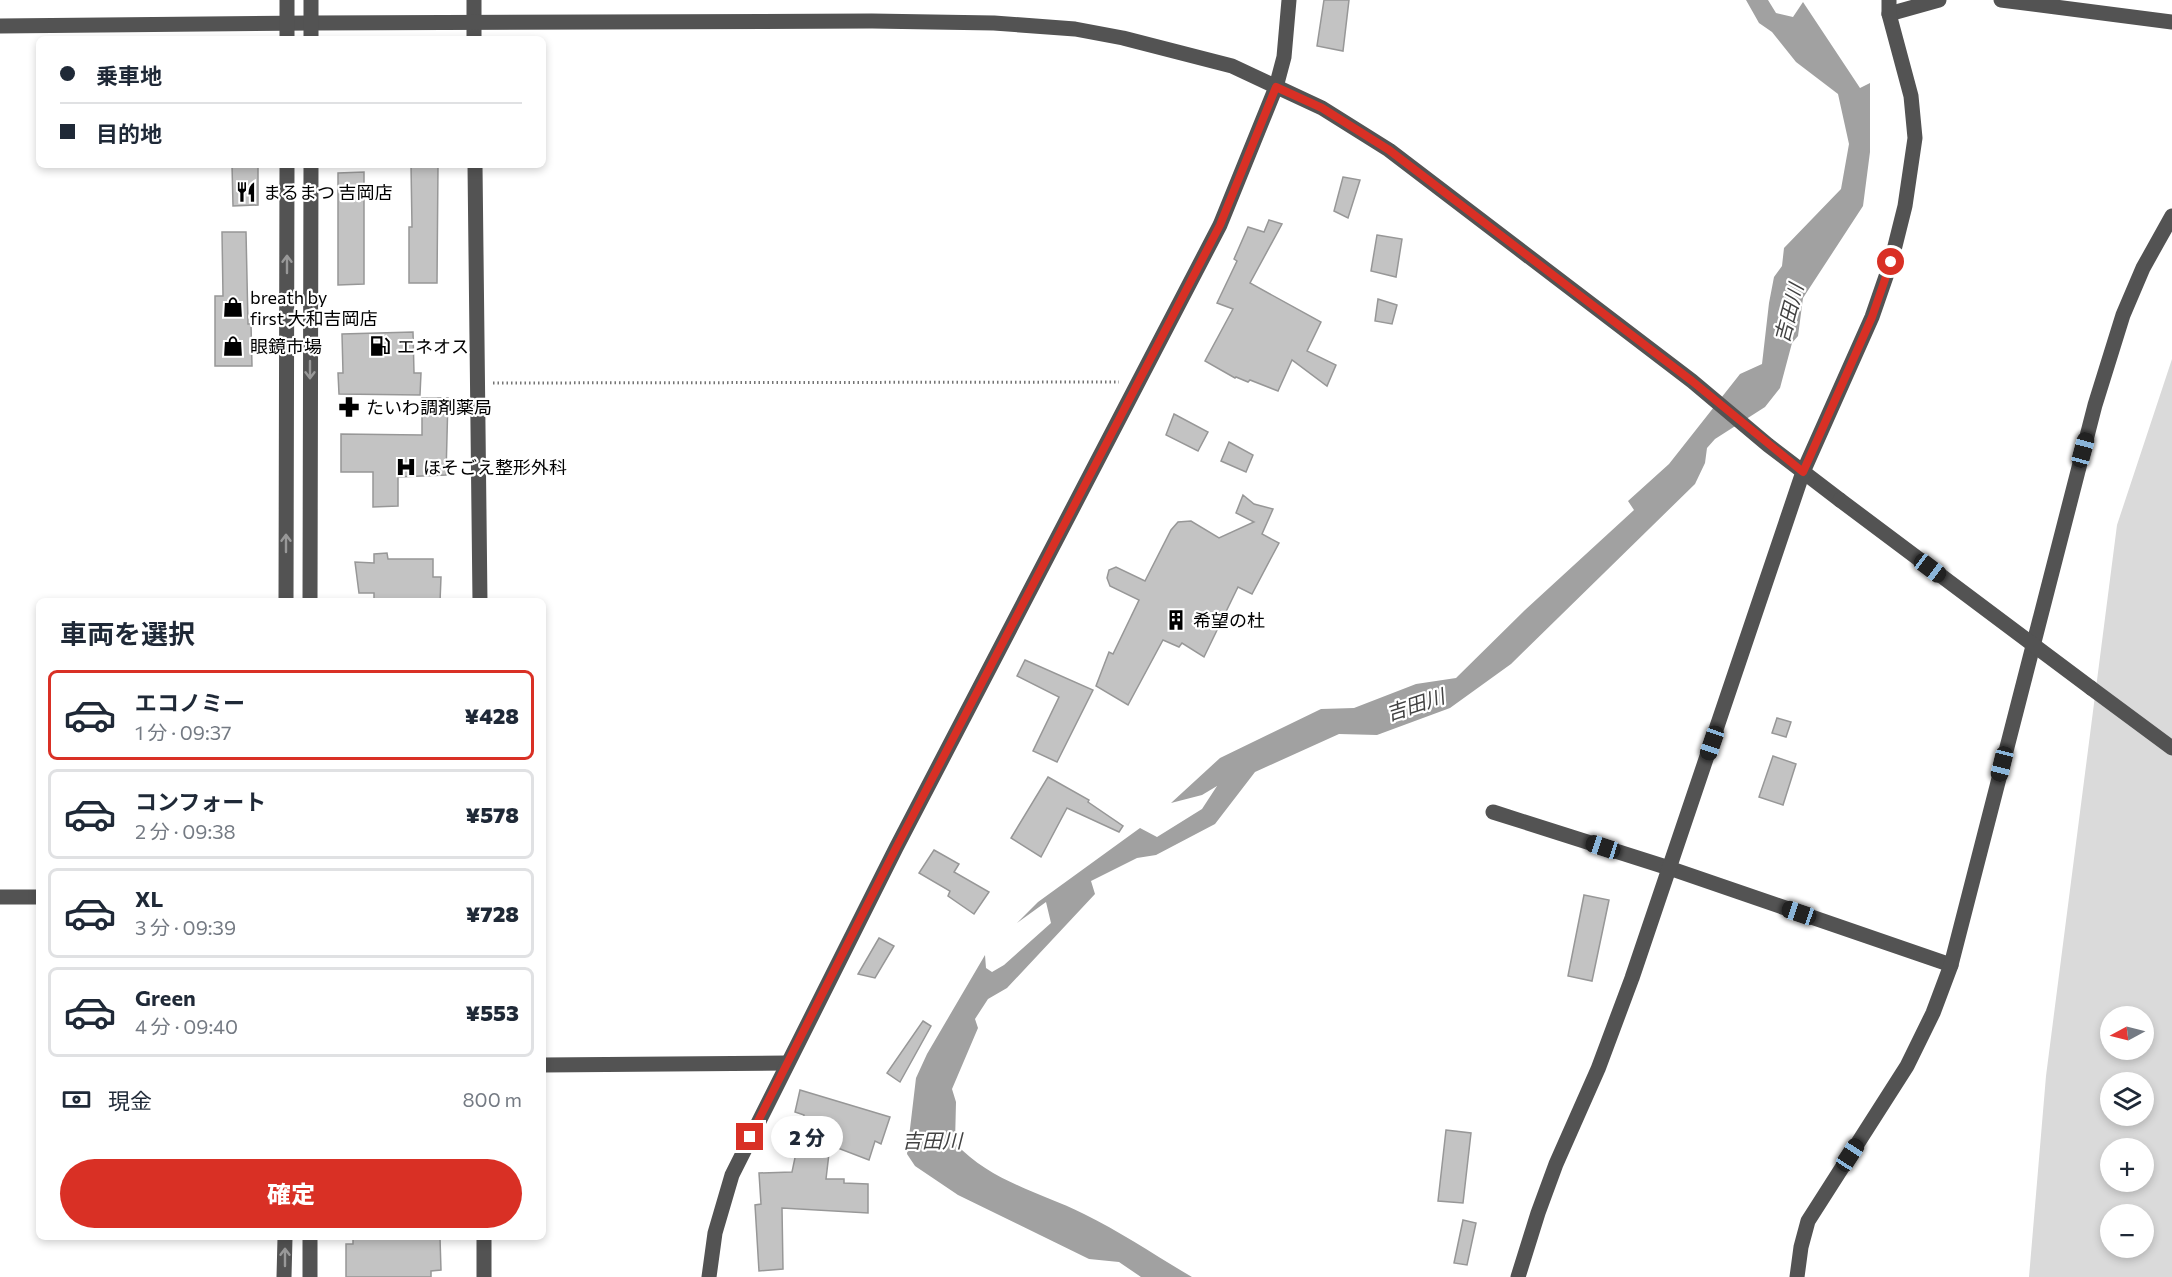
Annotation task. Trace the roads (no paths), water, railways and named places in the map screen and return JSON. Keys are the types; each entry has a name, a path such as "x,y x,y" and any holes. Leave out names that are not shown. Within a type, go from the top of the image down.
{"street":[{"path":"287,0 287,31"},
{"path":"311,0 311,36"},
{"path":"474,0 474,36"},
{"path":"709,1277 715,1233 732,1175 896,848 1220,225 1276,87 1284,57 1289,0"},
{"path":"1518,1277 1556,1164 1598,1070 1632,978 1803,472 1872,317 1891,262 1905,206 1915,138 1911,96 1889,7 1939,0"},
{"path":"2001,0 2172,22"},
{"path":"0,26 287,31 311,23 872,21 994,24 1075,29 1122,38 1232,66 1322,108 1389,150 1692,381 1803,472 2172,748"},
{"path":"286,598 287,168"},
{"path":"310,598 311,168"},
{"path":"475,168 480,598"},
{"path":"1797,1277 1801,1247 1808,1221 1907,1066 1933,1012 1951,965 2095,405 2127,306 2143,268 2172,216"},
{"path":"1493,812 1669,868 1951,965"},
{"path":"0,897 36,897"},
{"path":"546,1065 787,1063"},
{"path":"285,1240 285,1277"},
{"path":"310,1240 310,1277"},
{"path":"484,1240 484,1277"}],"water":[{"name":"吉田川","path":"1746,0 1768,0 1776,13 1793,17 1803,2 1860,88 1870,83 1870,152 1863,206 1803,298 1798,336 1792,343 1780,388 1765,407 1715,439 1707,448 1705,463 1695,484 1511,664 1450,708 1377,735 1339,734 1255,772 1215,824 1156,855 1137,858 1091,881 1095,894 1007,988 988,999 975,1019 978,1028 952,1089 956,1102 955,1143 969,1156 1000,1177 1098,1221 1192,1277 1141,1277 1119,1262 1089,1259 958,1195 915,1166 907,1154 916,1078 927,1054 985,955 986,968 992,972 1004,965 1051,923 1046,902 1017,923 1038,902 1140,828 1157,837 1202,809 1217,786 1202,795 1171,803 1220,758 1321,709 1354,708 1416,684 1456,678 1525,610 1634,510 1628,501 1669,464 1740,374 1762,364 1769,303 1774,277 1782,266 1784,248 1841,189 1849,144 1838,94 1796,62 1772,32 1759,23"}],"place":[{"name":"まるまつ 吉岡店","path":"246,192"},
{"name":"breath by first 大和吉岡店","path":"233,307"},
{"name":"眼鏡市場","path":"233,346"},
{"name":"エネオス","path":"380,346"},
{"name":"たいわ調剤薬局","path":"349,407"},
{"name":"ほそごえ整形外科","path":"406,467"},
{"name":"希望の杜","path":"1176,620"}]}
